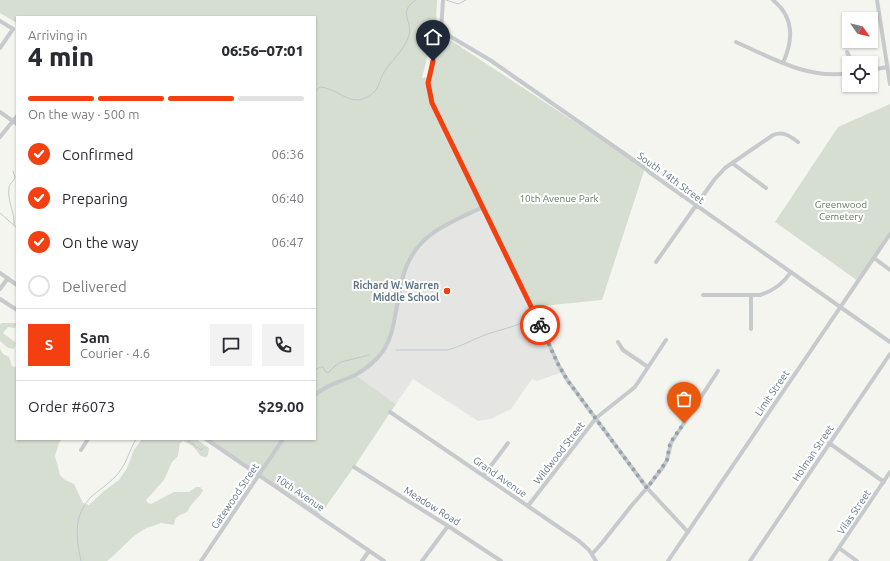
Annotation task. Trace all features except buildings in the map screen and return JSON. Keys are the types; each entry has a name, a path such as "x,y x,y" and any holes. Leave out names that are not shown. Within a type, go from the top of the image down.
{"street":[{"path":"443,0 441,31 429,77 428,88 432,103 532,307 559,366 568,381 647,488 688,532"},
{"path":"773,0 786,15 789,25 790,42 783,63"},
{"path":"877,0 890,84"},
{"path":"0,21 13,30 0,48"},
{"name":"South 14th Street","path":"441,31 490,60 890,342"},
{"path":"736,42 792,67 813,72 842,73"},
{"path":"847,52 849,56"},
{"path":"878,69 887,67"},
{"path":"0,112 15,123 0,136"},
{"path":"656,262 719,174 773,135 781,133 785,134 798,142"},
{"path":"732,164 766,188"},
{"path":"316,394 329,385 365,369 376,360 383,351 389,340 394,325 405,271 414,252 421,244 429,236 441,228 483,208"},
{"name":"Limit Street","path":"668,561 890,234"},
{"path":"874,258 890,270"},
{"path":"703,295 760,295 773,290 786,280 791,272"},
{"path":"0,273 16,283"},
{"path":"0,289 8,278"},
{"path":"751,296 751,329"},
{"path":"0,299 16,309"},
{"name":"Wildwood Street","path":"528,506 596,418 631,391 666,340"},
{"path":"618,342 623,350 648,367"},
{"name":"Holman Street","path":"750,561 890,354"},
{"path":"592,554 647,488 667,460 670,443 718,371"},
{"name":"Grand Avenue","path":"390,412 579,541 592,554 596,561"},
{"path":"81,450 87,440"},
{"name":"10th Avenue","path":"208,440 384,561"},
{"name":"Gatewood Street","path":"201,561 282,440"},
{"path":"484,475 508,443"},
{"path":"829,443 884,482"},
{"name":"Meadow Road","path":"354,467 501,561"},
{"name":"Vilas Street","path":"830,561 890,472"},
{"path":"422,561 448,526"},
{"path":"839,548 857,561"},
{"path":"362,561 369,551"}],"shaded area":[{"path":"483,207 563,372 537,381 532,379 511,409 491,419 478,421 413,379 396,404 354,375 402,281 409,261 429,235"}],"green space":[{"name":"10th Avenue Park","path":"0,0 437,0 436,22 422,78 429,77 444,38 447,38 645,168 602,300 532,307 483,208 441,228 421,243 405,271 389,340 376,360 355,375 396,404 319,516 207,440 316,440 316,16 16,16 16,22 0,13"},
{"name":"Greenwood Cemetery","path":"890,104 890,234 858,281 775,222 838,127"},
{"path":"0,324 16,324 15,328 8,327 3,333 16,343 14,349 8,348 0,341"},
{"path":"0,349 3,354 9,357 12,366 16,368 16,440 61,440 55,456 60,475 65,480 74,484 83,503 89,505 119,480 127,468 134,450 141,440 197,440 209,448 208,455 206,457 199,454 197,450 189,444 183,441 180,443 178,456 172,462 164,480 146,500 151,504 174,492 189,492 196,487 200,487 203,490 202,493 191,505 188,511 175,519 174,525 161,523 143,530 133,537 107,561 0,561"}],"waterway":[{"path":"316,91 320,87 330,89 348,98 357,100 365,98 374,92 386,69 405,45 410,30 406,12 410,4 416,0"},
{"path":"446,0 458,4 466,0"},
{"path":"13,171 15,177 9,187 9,193 14,225"},
{"path":"0,213 16,227"},
{"path":"396,350 447,350 526,321"},
{"path":"316,369 323,367 328,373 341,362 369,355"},
{"path":"81,561 77,535 77,527 81,512 91,497 119,473 136,440"},
{"path":"187,440 201,450 203,448"}],"way so far":[{"path":"540,325 559,366 568,381 647,488 667,460 670,443 684,423"}],"place":[{"name":"Richard W. Warren Middle School","path":"447,291"}],"route":[{"path":"433,61 428,83 432,103 540,325"}]}
